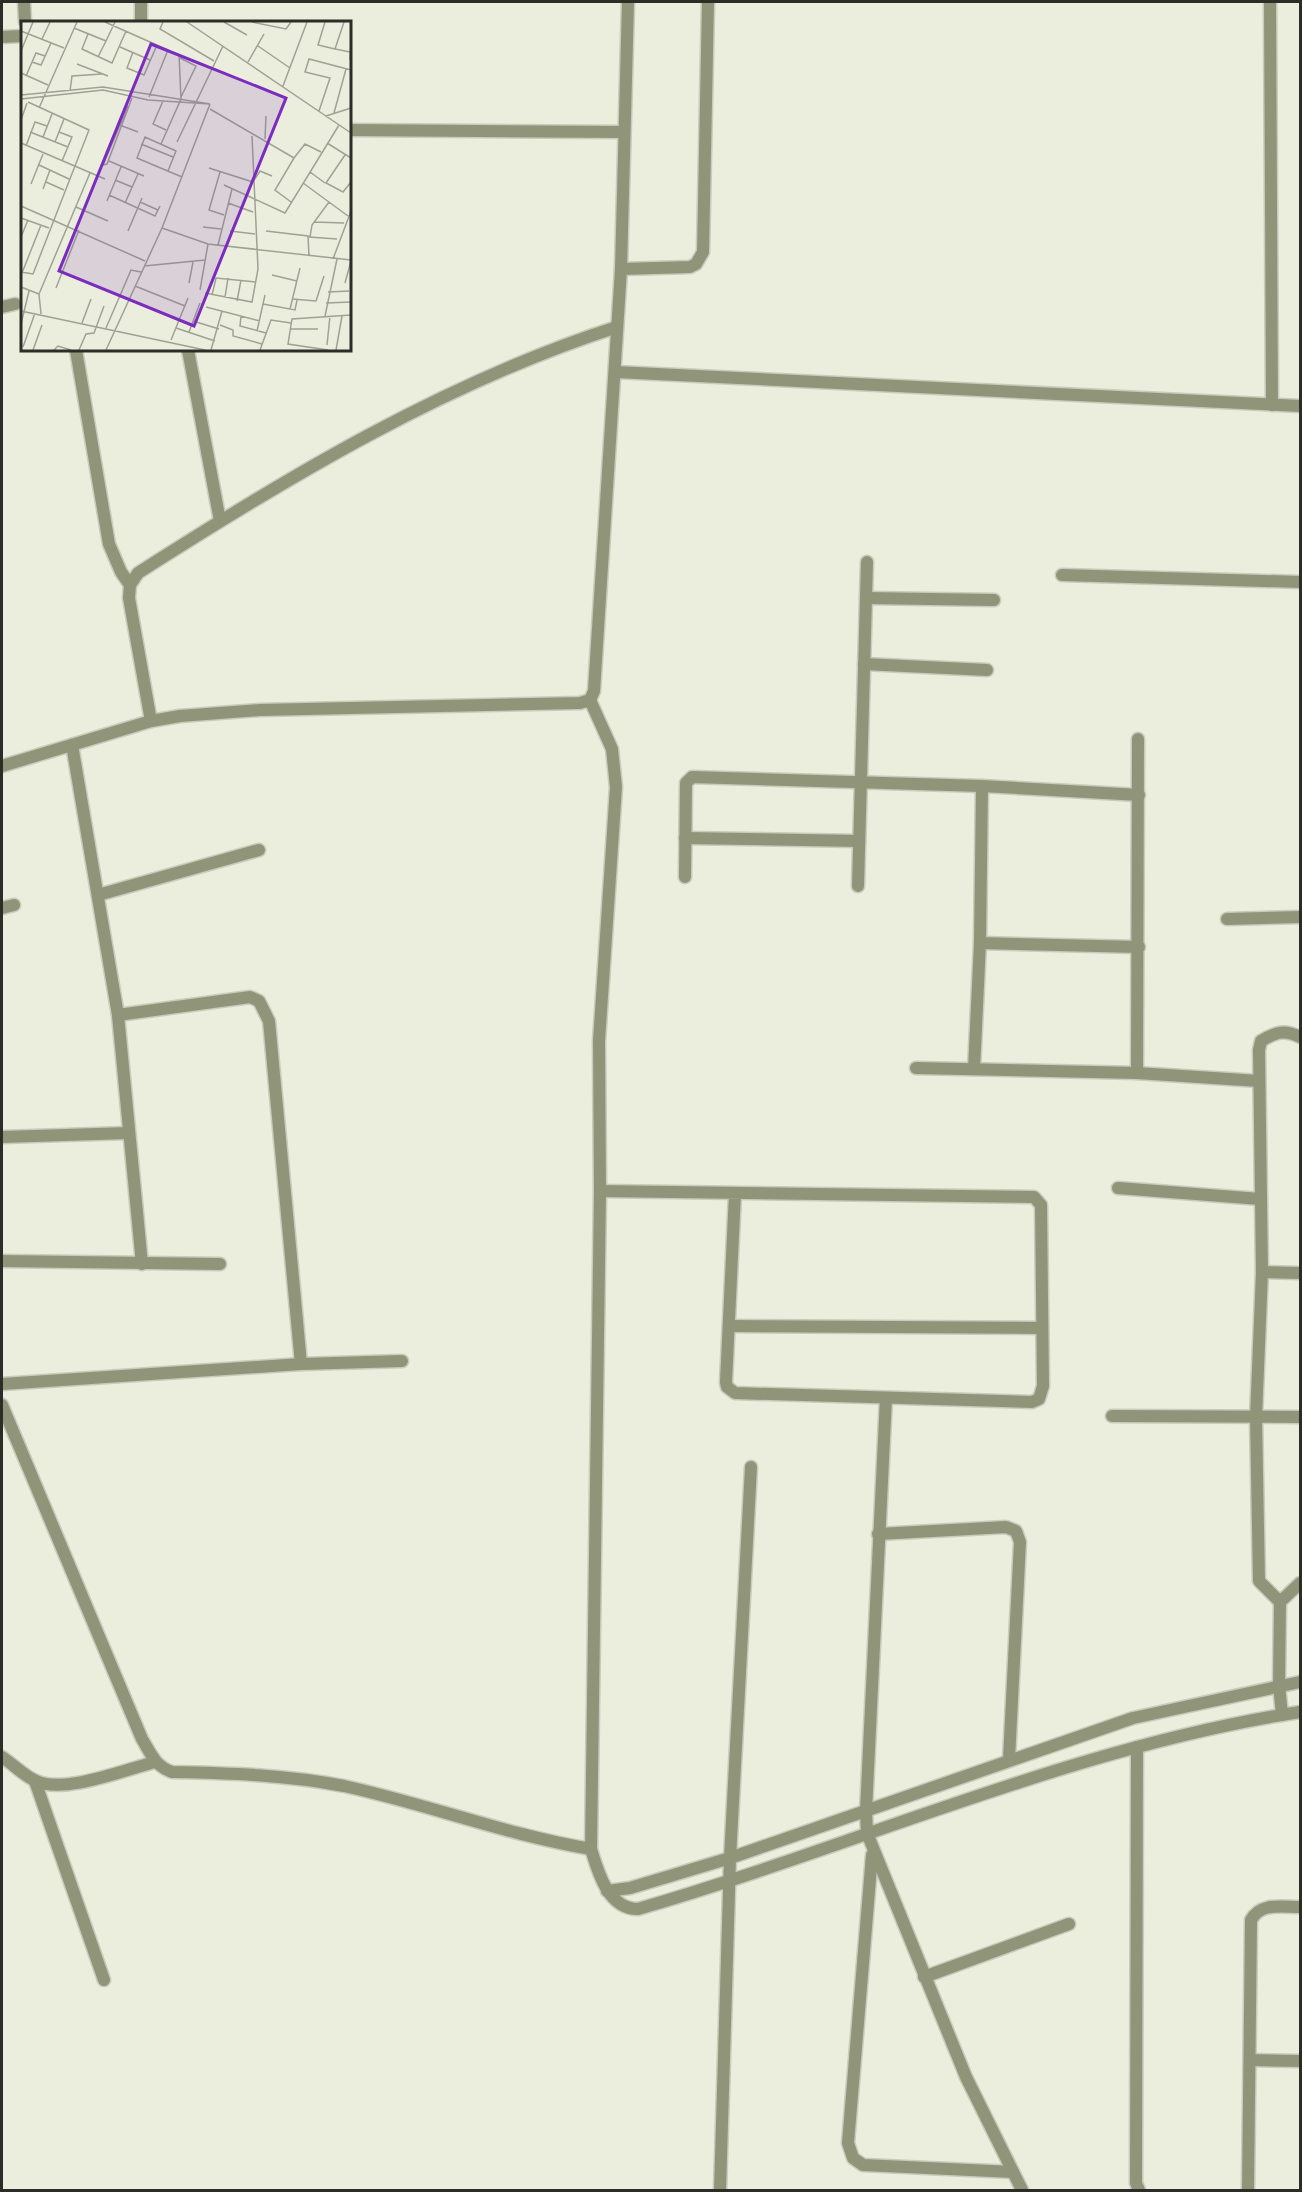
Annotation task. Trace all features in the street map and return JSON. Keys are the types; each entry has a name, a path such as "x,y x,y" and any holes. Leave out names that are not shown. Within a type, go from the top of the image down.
{"street":[{"path":"24,2 25,21"},
{"path":"141,2 141,21"},
{"path":"628,2 616,372 594,691 590,700 612,749 616,787 599,1041 600,1191 591,1849 602,1883 627,1908 638,1910 730,1883 867,1833 1137,1747 1300,1712"},
{"path":"621,269 690,267 696,264 703,252 708,2"},
{"path":"1270,2 1272,405"},
{"path":"2,38 21,36"},
{"path":"351,130 622,132"},
{"path":"2,306 15,304"},
{"path":"151,721 129,598 130,585 138,573 219,521 327,457 536,356 617,327"},
{"path":"76,351 109,544 121,572 130,585"},
{"path":"188,351 219,521"},
{"path":"616,372 1300,406"},
{"path":"858,886 867,562"},
{"path":"1062,575 1300,582"},
{"path":"866,598 994,600"},
{"path":"864,664 987,670"},
{"path":"2,766 151,721 260,710 580,703 590,700"},
{"path":"1137,1073 1138,740"},
{"path":"72,745 118,1015 142,1264"},
{"path":"685,877 686,783 692,777 861,781 1139,795"},
{"path":"974,1069 980,943 982,786"},
{"path":"685,838 859,841"},
{"path":"98,895 259,850"},
{"path":"1227,920 1300,916"},
{"path":"980,943 1139,947"},
{"path":"118,1015 250,997 264,1008 269,1021 301,1364"},
{"path":"1282,1715 1279,1685 1280,1602 1259,1581 1256,1417 1262,1272 1259,1081 1261,1041 1275,1033 1288,1032 1300,1037"},
{"path":"916,1068 1137,1073 1259,1081"},
{"path":"2,1137 128,1133"},
{"path":"1118,1188 1260,1199"},
{"path":"600,1191 1034,1197 1041,1205 1043,1386 1039,1399 1032,1402 735,1393 726,1382 735,1194"},
{"path":"2,1261 220,1264"},
{"path":"1262,1272 1300,1274"},
{"path":"730,1326 1041,1329"},
{"path":"2,1384 301,1364 402,1361"},
{"path":"886,1398 878,1534 866,1811 867,1833 872,1851 966,2077 1022,2190"},
{"path":"2,1405 142,1739 155,1762 172,1772 289,1778 343,1786 553,1843 591,1849"},
{"path":"1112,1416 1300,1417"},
{"path":"720,2190 730,1858 751,1467"},
{"path":"878,1534 1006,1527 1016,1531 1020,1542 1009,1759"},
{"path":"1280,1602 1300,1583"},
{"path":"608,1891 630,1888 730,1858 1009,1759 1133,1718 1300,1682"},
{"path":"1137,1747 1136,2183 1138,2190"},
{"path":"2,1757 35,1781 54,1786 72,1784 155,1762"},
{"path":"35,1781 104,1980"},
{"path":"872,1851 848,2143 854,2158 863,2165 1012,2172"},
{"path":"1248,2190 1251,1920 1262,1907 1300,1907"},
{"path":"924,1977 1069,1924"},
{"path":"1251,2061 1300,2061"}]}
